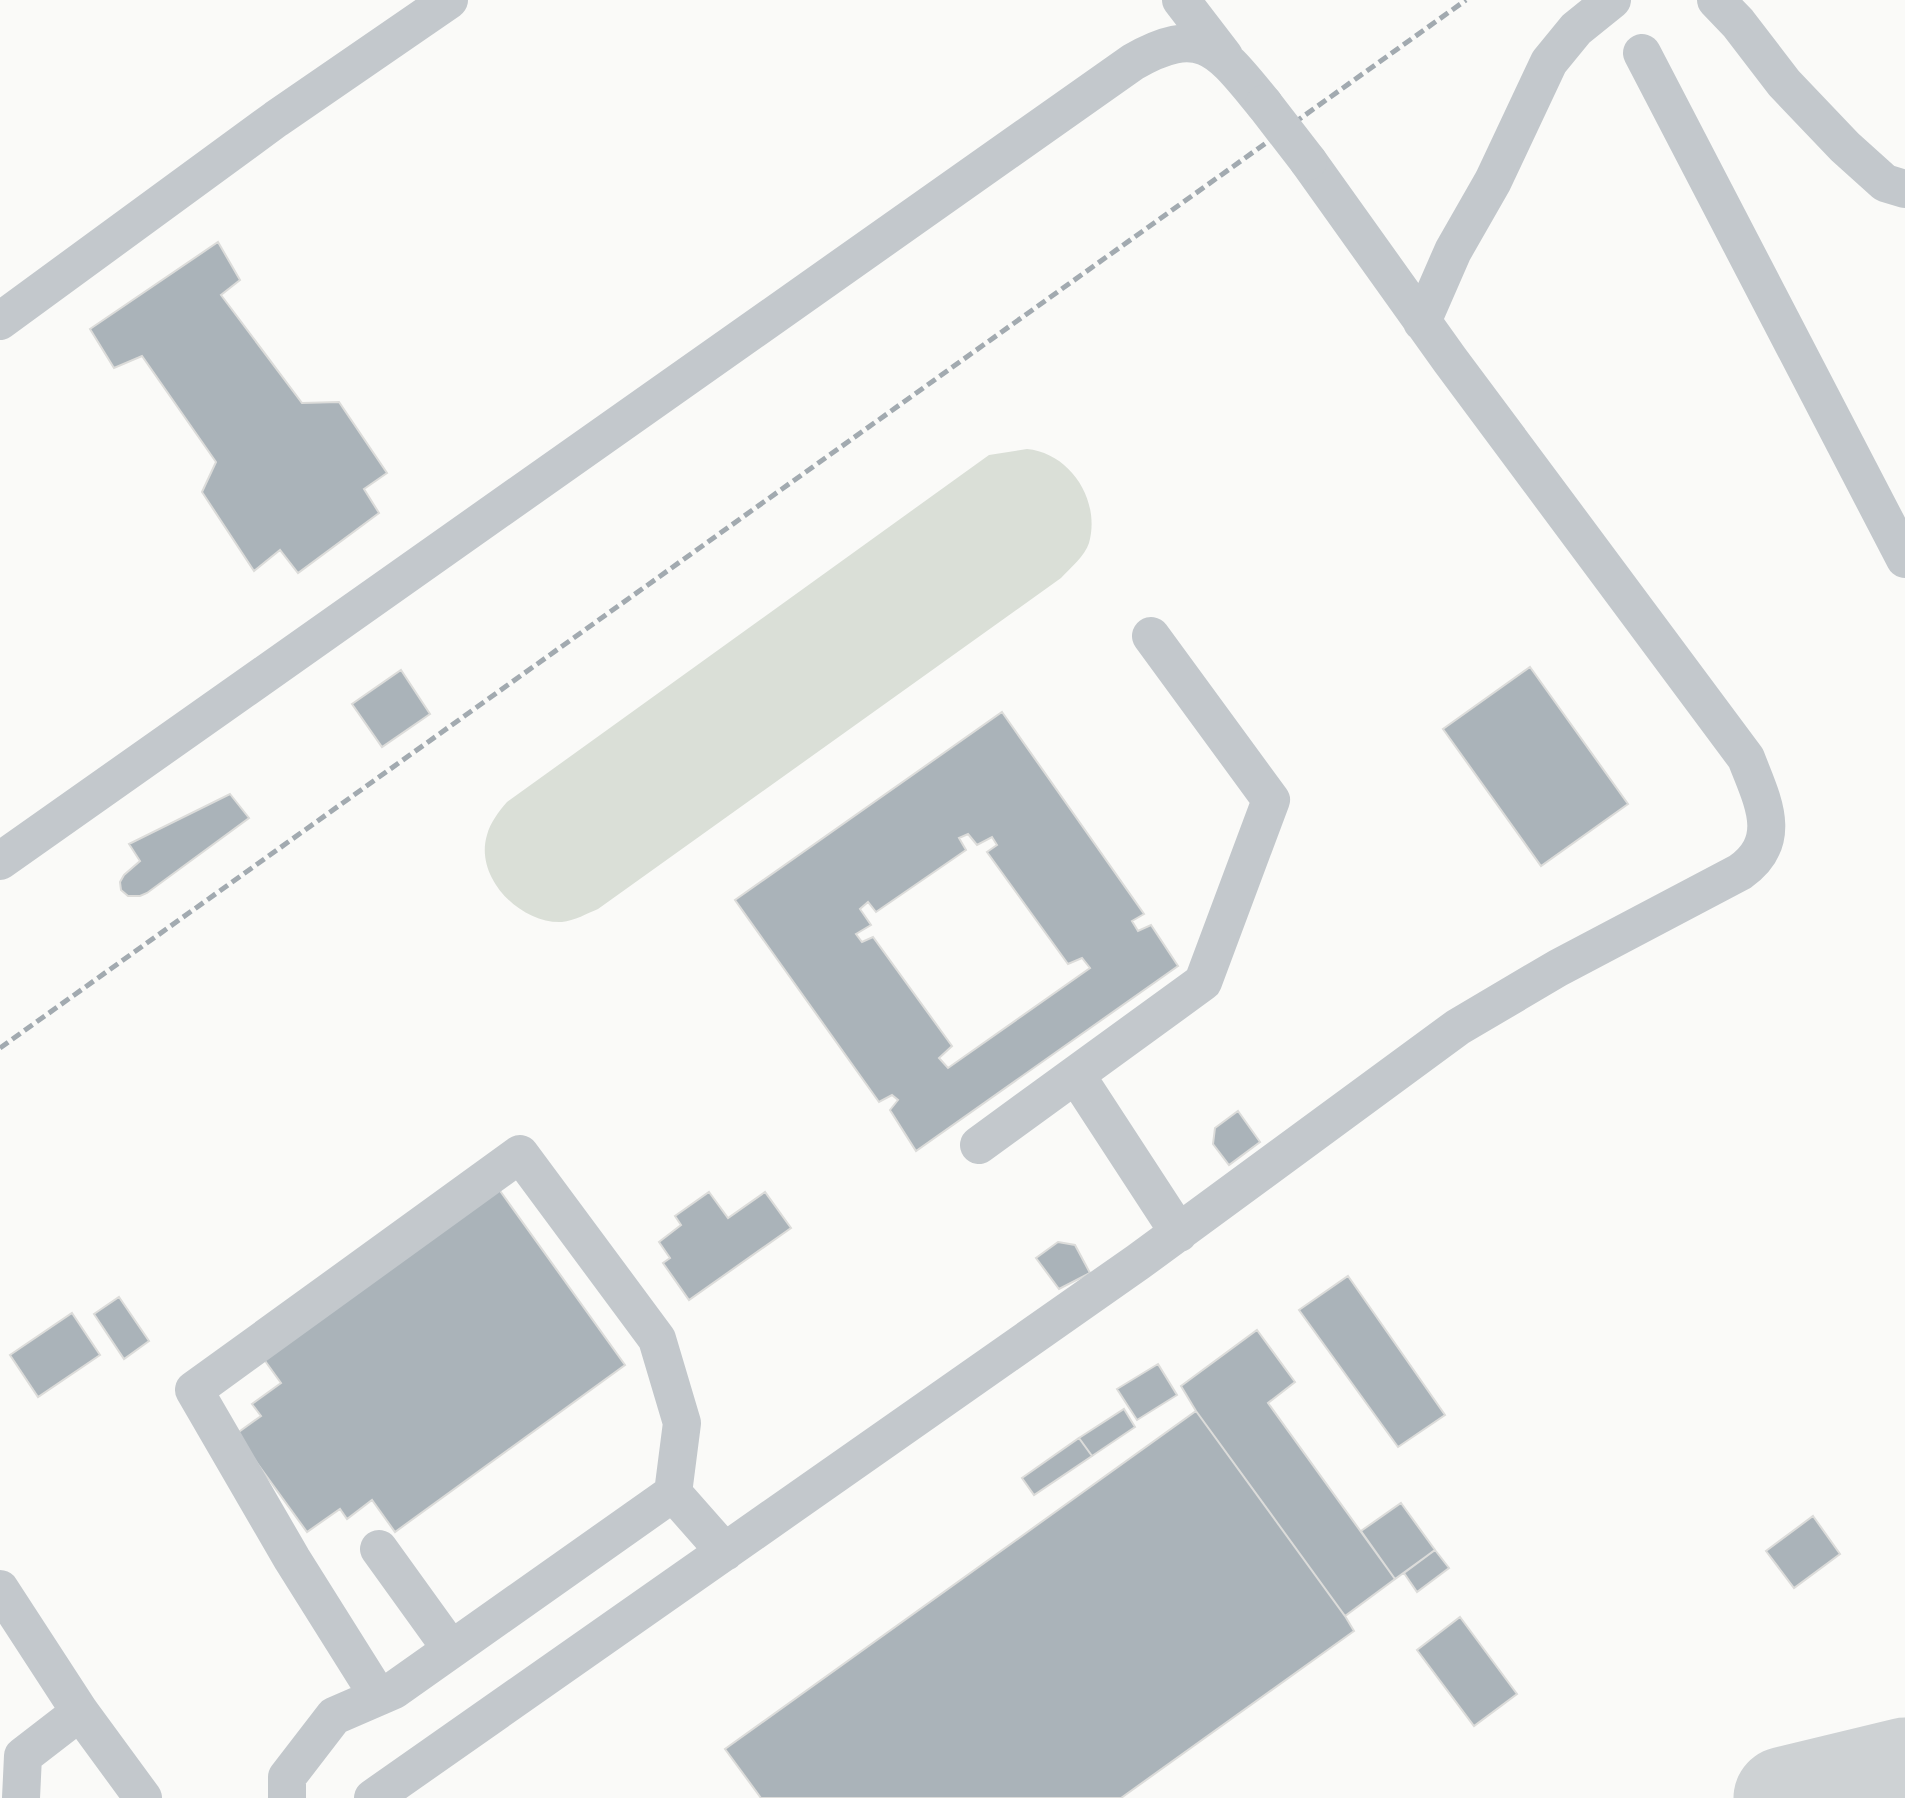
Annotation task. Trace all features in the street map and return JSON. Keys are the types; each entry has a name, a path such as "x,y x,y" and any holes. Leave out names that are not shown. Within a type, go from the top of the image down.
{"lane":[{"path":"0,321 276,119 449,0"},
{"path":"373,1798 1179,1233 1458,1027 1558,968 1740,872 1752,863 1762,849 1767,815 1745,758 1422,322 1308,161 1181,0"},
{"path":"1422,322 1453,251 1493,181 1549,62 1576,29 1612,0"},
{"path":"1716,0 1738,23 1784,83 1846,147 1885,183 1905,189"},
{"path":"0,861 1123,69 1156,50 1185,43 1201,44 1224,56"},
{"path":"1642,54 1905,559"},
{"path":"979,1145 1203,982 1271,800 1151,636"},
{"path":"1076,1075 1179,1233"},
{"path":"287,1798 287,1777 334,1716 394,1690 673,1493 682,1423 657,1339 520,1154 194,1390 292,1559 378,1696"},
{"path":"673,1493 725,1552"},
{"path":"379,1549 451,1649"},
{"path":"0,1589 80,1712 143,1798"},
{"path":"21,1798 23,1756 80,1712"}],"shaded area":[{"path":"1027,449 1043,452 1057,459 1079,481 1086,495 1092,527 1089,543 1081,557 1061,578 598,909 576,919 546,921 516,906 504,895 487,867 485,851 490,826 507,802 989,455"}],"building":[{"path":"218,242 240,280 221,295 302,403 339,402 387,473 364,489 379,513 298,573 280,550 254,571 202,492 216,462 142,356 114,368 90,329"},
{"path":"1530,667 1628,804 1541,866 1443,729"},
{"path":"401,670 430,714 382,747 352,704"},
{"path":"1002,712 1144,914 1132,921 1138,931 1151,925 1178,966 916,1151 890,1110 898,1100 892,1095 879,1102 735,900","holes":["968,834 977,845 992,837 997,845 987,852 1068,964 1082,958 1090,968 948,1068 939,1058 952,1046 873,937 862,942 856,934 871,925 860,909 868,902 876,912 966,850 959,838"]},
{"path":"230,794 249,818 147,893 128,896 121,890 120,882 124,875 140,861 129,844"},
{"path":"1238,1111 1260,1142 1229,1165 1213,1144 1215,1128"},
{"path":"498,1188 625,1365 395,1532 372,1500 347,1519 340,1509 307,1532 236,1434 261,1416 252,1404 281,1383 263,1358"},
{"path":"709,1192 728,1218 765,1192 791,1228 689,1300 663,1263 670,1258 659,1242 681,1225 675,1216"},
{"path":"1058,1242 1075,1245 1090,1273 1059,1289 1036,1258"},
{"path":"1348,1276 1445,1415 1398,1447 1299,1310"},
{"path":"119,1297 149,1341 124,1359 94,1314"},
{"path":"72,1313 100,1355 38,1397 10,1355"},
{"path":"1257,1330 1295,1382 1268,1403 1395,1579 1345,1616 1196,1411 1181,1386"},
{"path":"1158,1364 1177,1395 1137,1420 1117,1389"},
{"path":"1124,1409 1135,1427 1092,1456 1079,1438"},
{"path":"1196,1411 1354,1631 1121,1798 761,1798 725,1749"},
{"path":"1079,1438 1092,1456 1034,1495 1022,1478"},
{"path":"1401,1503 1435,1550 1395,1579 1361,1531"},
{"path":"1813,1516 1840,1554 1794,1588 1766,1551"},
{"path":"1435,1550 1449,1568 1417,1592 1404,1573"},
{"path":"1460,1617 1517,1694 1474,1726 1417,1650"}],"taxiway":[{"path":"1785,1798 1905,1769"}],"railway":[{"path":"0,1048 1466,0"}]}
